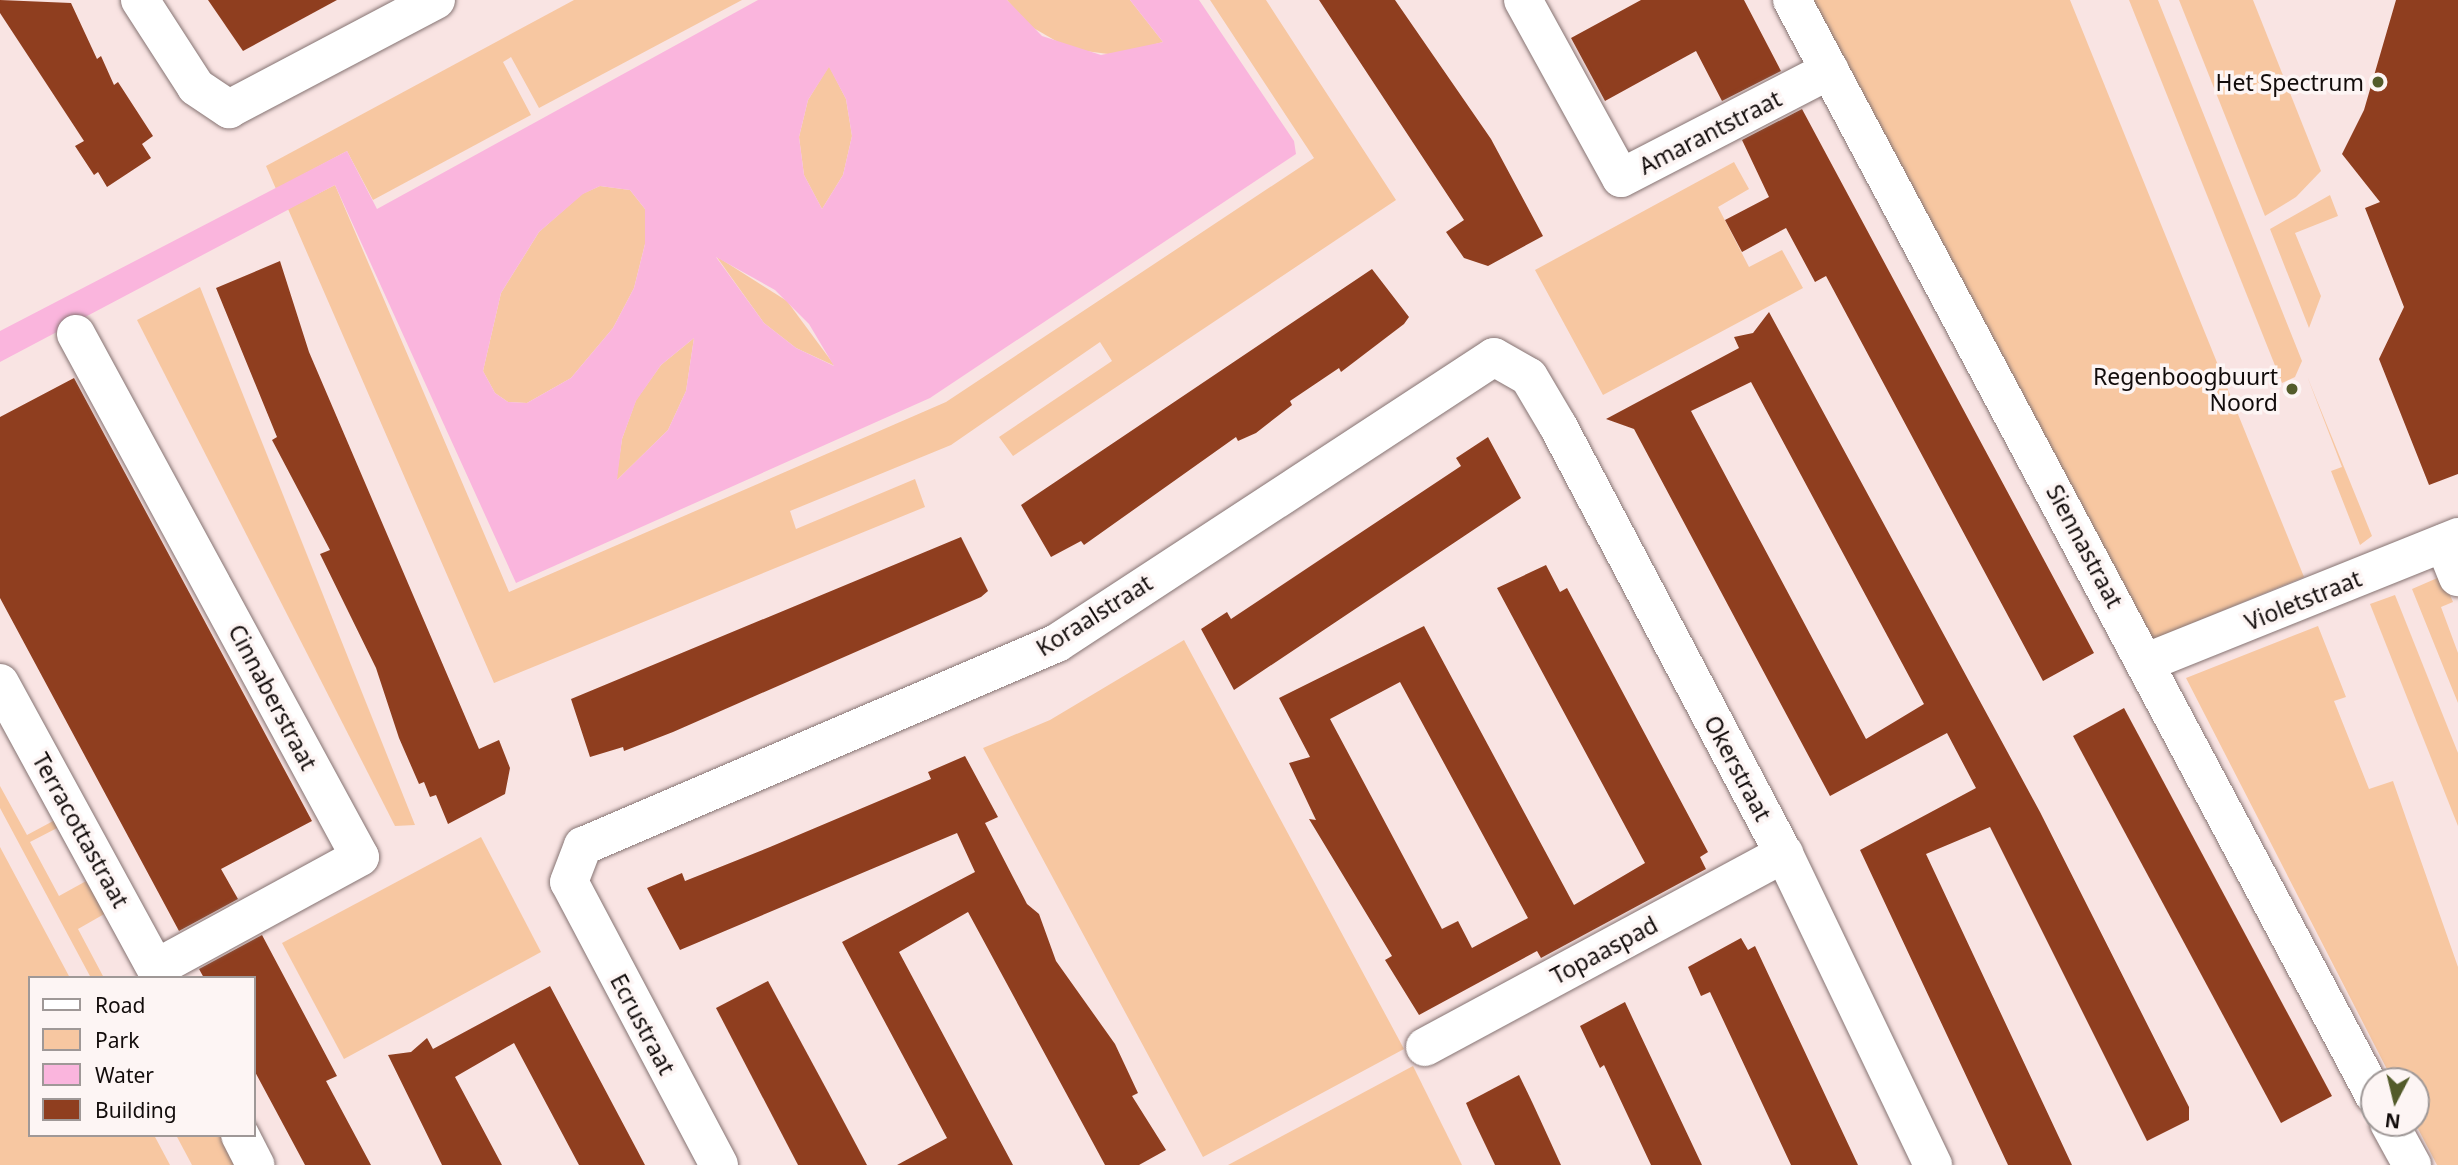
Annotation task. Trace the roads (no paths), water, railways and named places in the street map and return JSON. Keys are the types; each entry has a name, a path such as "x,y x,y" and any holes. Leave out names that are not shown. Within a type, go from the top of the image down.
{"street":[{"path":"139,0 196,87 229,109 436,0"},
{"name":"Amarantstraat","path":"1523,0 1620,178 1829,70"},
{"name":"Siennastraat","path":"1792,0 2147,662 2360,1068"},
{"name":"Cinnaberstraat","path":"76,334 360,857 159,973"},
{"name":"Koraalstraat","path":"569,882 583,846 1057,643 1494,357 1529,377"},
{"name":"Okerstraat","path":"1529,377 1784,854 1933,1165"},
{"name":"Violetstraat","path":"2147,662 2454,552"},
{"name":"Terracottastraat","path":"0,683 159,973"},
{"name":"Topaaspad","path":"1426,1047 1784,854"},
{"name":"Ecrustraat","path":"569,882 719,1165"},
{"path":"241,1137 255,1165"},
{"path":"2397,1137 2412,1165"}],"water":[{"path":"758,0 1007,0 1042,36 1101,55 1163,42 1130,0 1199,0 1294,141 1296,154 930,398 516,583 335,185 0,362 0,331 347,151 377,209","holes":["829,67 846,99 852,136 843,175 822,209 804,175 799,137 808,100","600,186 630,190 645,209 645,244 634,288 613,328 571,378 527,403 508,402 495,393 483,371 501,293 539,232 583,194","716,257 775,290 809,324 834,366 796,348 764,323","694,338 686,391 668,430 617,480 622,439 636,401 661,365"]}],"place":[{"name":"Het Spectrum","path":"2378,82"},
{"name":"Regenboogbuurt Noord","path":"2292,389"}]}
